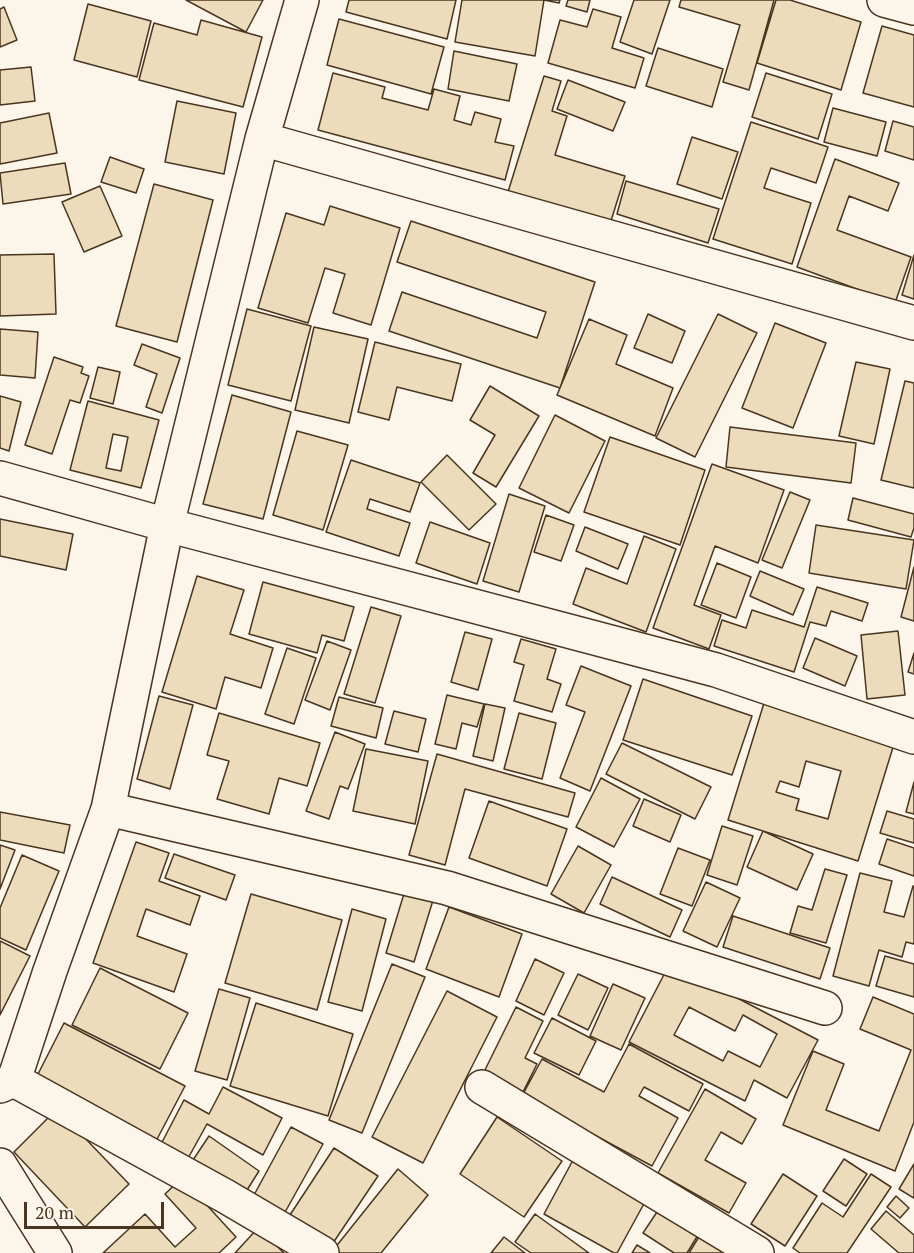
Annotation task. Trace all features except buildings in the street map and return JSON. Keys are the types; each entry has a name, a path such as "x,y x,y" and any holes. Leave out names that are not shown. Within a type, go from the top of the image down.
{"street":[{"path":"302,0 262,140 167,525 108,809 7,1083 225,1196 321,1253"},
{"path":"884,0 914,8"},
{"path":"262,140 914,323"},
{"path":"0,478 167,525 716,670 914,737"},
{"path":"108,809 447,888 825,1008"},
{"path":"482,1087 757,1253"},
{"path":"0,1165 55,1253"}]}
